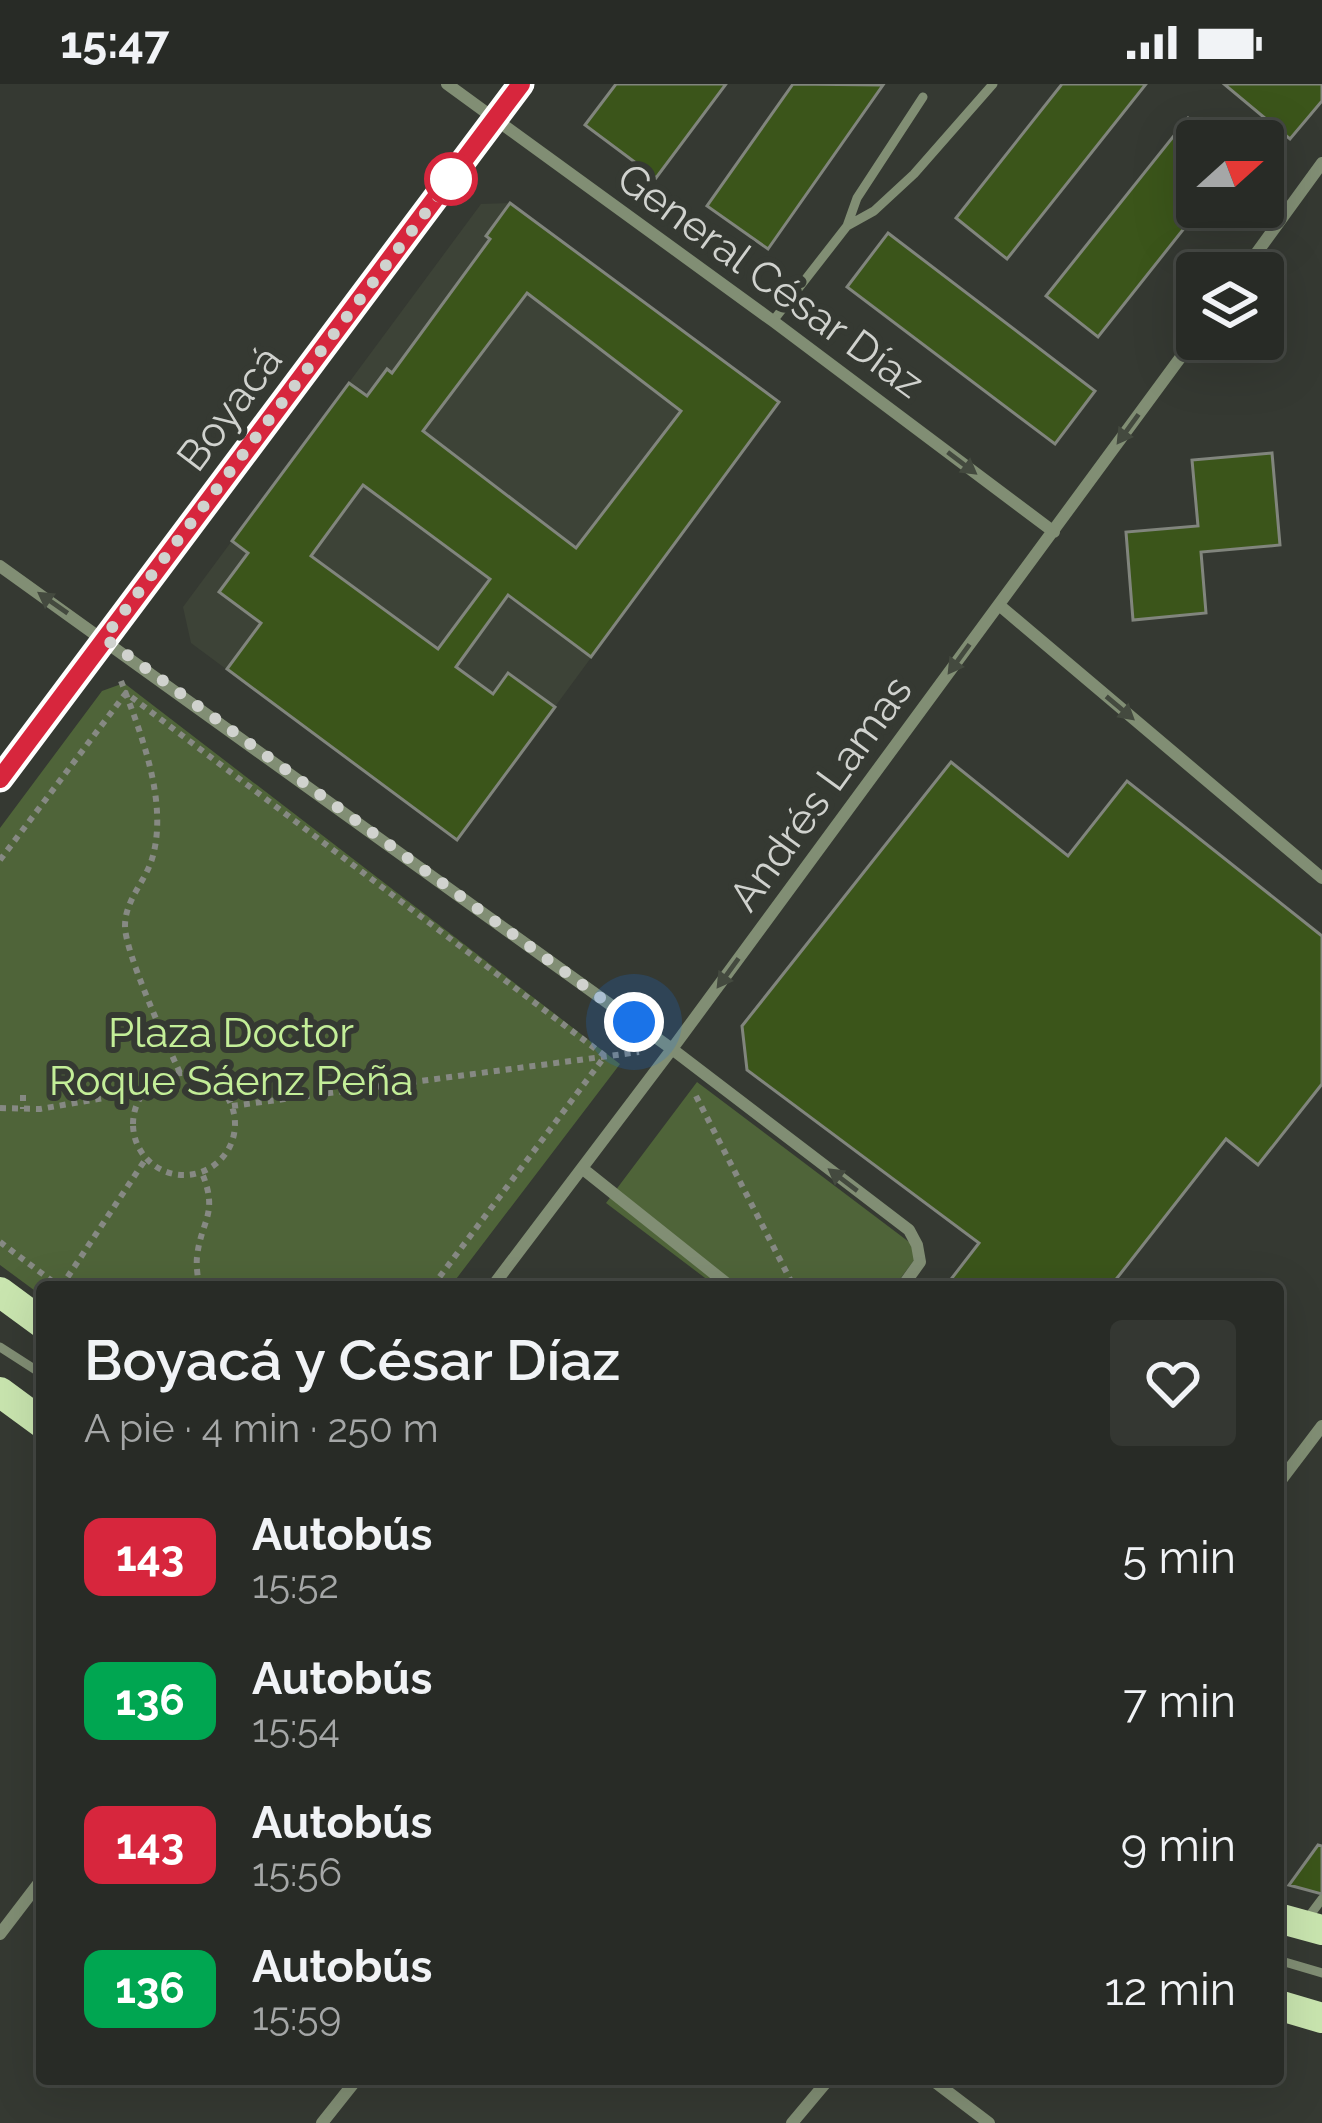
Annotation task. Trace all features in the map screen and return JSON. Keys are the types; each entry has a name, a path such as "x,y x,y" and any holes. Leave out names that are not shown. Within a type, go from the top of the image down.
{"main road":[{"path":"0,1292 36,1319"},
{"path":"0,1392 36,1419"},
{"path":"1284,2007 1322,2018"}],"street":[{"name":"General César Díaz","path":"447,84 1054,532"},
{"name":"Boyacá","path":"0,779 521,84"},
{"path":"1257,252 1322,163"},
{"name":"Andrés Lamas","path":"497,1281 1179,360"},
{"path":"0,566 672,1049 908,1230 920,1262 906,1281"},
{"path":"999,605 1322,878"},
{"path":"583,1169 723,1281"},
{"path":"1284,1476 1322,1426"},
{"path":"0,1934 36,1887"},
{"path":"322,2123 352,2085"},
{"path":"792,2123 824,2085"},
{"path":"939,2085 989,2123"}],"lane":[{"path":"847,226 874,211 914,174 993,84"},
{"path":"773,321 847,226 857,197 923,97"},
{"path":"0,1347 36,1370"},
{"path":"1301,1924 1322,1899"},
{"path":"1284,1962 1322,1972"}],"path":[{"path":"104,638 153,782 160,825 152,863 133,895 125,927 180,1073"},
{"path":"0,860 126,693"},
{"path":"126,693 605,1056"},
{"path":"232,1106 672,1049 791,1281"},
{"path":"436,1281 605,1056"},
{"path":"180,1073 202,1076 220,1088 232,1106 236,1126 220,1162 202,1173 182,1176 162,1171 146,1159 132,1125 144,1091 180,1073"},
{"path":"0,1108 23,1109 144,1091"},
{"path":"23,1095 23,1109"},
{"path":"65,1281 146,1159"},
{"path":"198,1281 196,1257 211,1216 212,1196 202,1173"},
{"path":"0,1242 53,1281"}],"shaded area":[{"path":"510,203 779,402 457,840 191,643 183,607 481,204"}],"green space":[{"name":"Plaza Doctor Roque Sáenz Peña","path":"124,683 620,1064 455,1281 36,1281 36,1292 0,1265 0,828 102,691"},
{"path":"697,1082 921,1251 898,1281 709,1281 606,1203"}],"building":[{"path":"616,84 726,84 656,178 585,125"},
{"path":"793,84 883,85 768,249 707,206"},
{"path":"1062,84 1146,84 1007,259 956,218"},
{"path":"1224,84 1322,84 1322,101 1290,139 1284,134 1284,120 1267,120"},
{"path":"1176,133 1176,228 1184,228 1098,337 1046,296"},
{"path":"510,203 779,402 591,657 508,595 456,667 493,694 508,673 555,707 457,840 227,669 261,623 219,592 248,553 232,541 349,383 367,396 387,369 392,373 490,239 486,236","holes":["527,293 681,411 576,548 423,431","363,485 490,579 438,649 311,556"]},
{"path":"888,233 1095,391 1055,444 847,287"},
{"path":"1272,453 1280,545 1201,552 1206,613 1133,620 1126,532 1198,526 1192,460"},
{"path":"951,762 1068,856 1127,781 1322,936 1322,1084 1258,1165 1226,1139 1115,1281 950,1281 979,1243 747,1070 742,1026"},
{"path":"1318,1845 1322,1846 1322,1894 1289,1885"}],"bus line":[{"name":"143","path":"0,779 521,84"}],"route":[{"path":"451,179 104,638 634,1022"}]}
